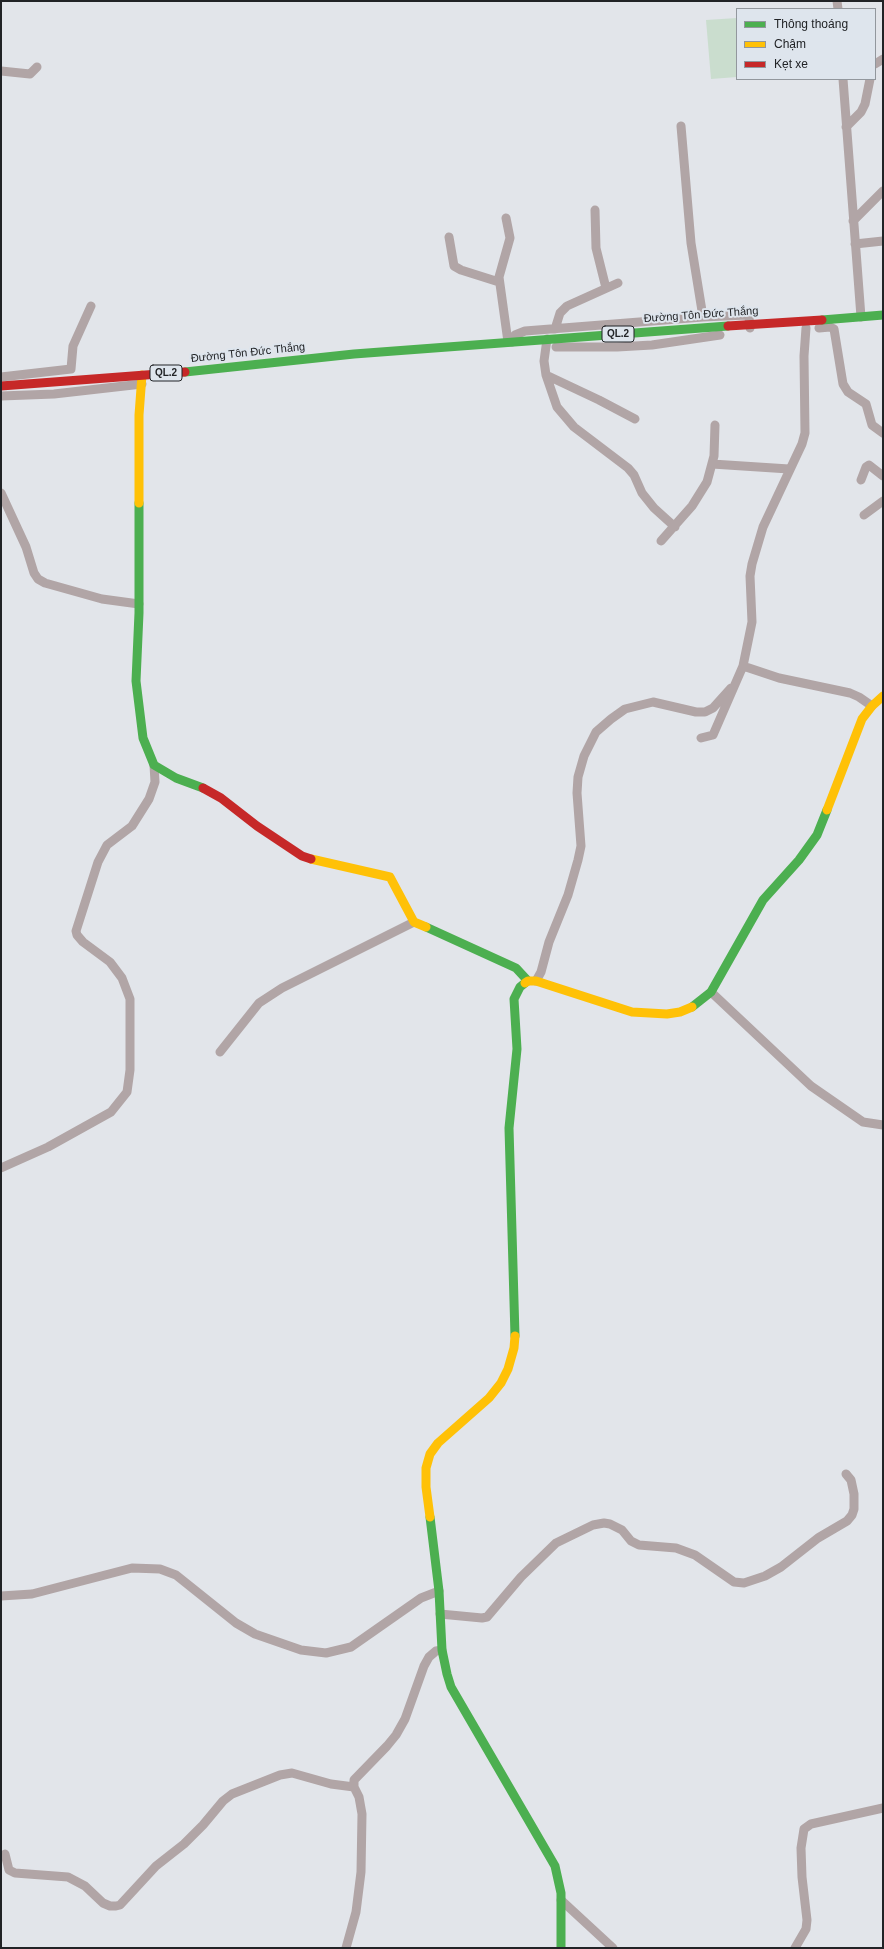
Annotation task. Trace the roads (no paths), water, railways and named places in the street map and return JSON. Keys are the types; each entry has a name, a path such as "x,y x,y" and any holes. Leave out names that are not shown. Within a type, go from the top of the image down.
{"main road":[{"name":"Đường Tôn Đức Thắng","path":"1,386 215,370 354,354 510,342 547,343 883,315"},
{"path":"142,375 139,415 140,546 136,681 138,707 144,744 154,765 176,778 210,791 257,826 302,856 312,860 390,877 408,908 414,922 516,968 532,981 589,997 632,1012 667,1014 680,1012 694,1006 711,992 763,900 799,860 817,835 862,719 872,706 883,696"},
{"path":"532,981 520,987 514,999 516,1054 509,1128 511,1239 515,1334 514,1348 508,1369 501,1383 489,1398 438,1443 430,1454 426,1468 426,1487 439,1591 442,1650 446,1674 454,1692 555,1866 560,1882 561,1948"}],"street":[{"path":"1,71 30,74 37,67"},
{"path":"843,80 861,317"},
{"path":"846,127 861,112 865,104 870,80"},
{"path":"681,126 691,244 703,317"},
{"path":"854,221 883,191"},
{"path":"595,210 596,248 606,288"},
{"path":"506,218 510,238 502,263 500,282 510,342"},
{"path":"450,237 454,266 460,270 500,282"},
{"path":"855,244 883,241"},
{"path":"555,329 560,313 567,306 618,282"},
{"path":"1,377 71,369 74,346 91,306"},
{"path":"510,342 515,335 519,333 703,317 746,315 749,317 750,327"},
{"path":"485,353 547,343 632,342 652,345 750,327 830,327 834,329 843,384 848,392 866,404 872,425 883,433"},
{"path":"701,738 713,735 743,666 752,622 750,576 752,564 763,527 802,444 805,433 804,356 806,328"},
{"path":"547,343 544,361 546,376 557,407 567,420 628,468 634,475 642,493 650,503 675,527"},
{"path":"546,376 635,419"},
{"path":"1,396 54,394 142,384"},
{"path":"662,541 675,527 703,490 712,464 715,425"},
{"path":"712,464 789,469"},
{"path":"861,480 866,467 869,465 883,476"},
{"path":"1,494 26,547 34,573 38,579 45,583 102,599 139,604"},
{"path":"864,515 883,501"},
{"path":"743,666 779,678 850,693 872,706"},
{"path":"532,981 541,972 549,942 568,895 578,860 581,846 577,793 578,776 584,756 596,732 611,718 625,709 653,702 696,712 705,712 713,708 735,684"},
{"path":"1,1168 48,1147 111,1112 127,1092 130,1070 130,999 122,978 110,962 83,942 77,935 76,931 98,862 107,845 132,826 149,799 155,782 154,765"},
{"path":"220,1052 259,1003 282,988 414,922"},
{"path":"711,992 811,1086 863,1122 883,1125"},
{"path":"440,1614 482,1618 487,1617 521,1577 556,1543 593,1525 604,1523 610,1524 622,1530 631,1540 639,1545 676,1548 694,1555 734,1582 744,1583 765,1576 782,1567 818,1538 847,1521 852,1515 854,1509 854,1494 851,1480 846,1474"},
{"path":"1,1596 32,1594 132,1568 160,1569 176,1575 236,1623 255,1634 301,1650 326,1652 351,1647 422,1598 439,1591"},
{"path":"346,1948 356,1912 360,1879 362,1814 359,1797 354,1787 356,1778 388,1746 396,1735 405,1719 424,1666 429,1657 436,1651 442,1650"},
{"path":"5,1854 9,1870 15,1873 68,1877 85,1886 103,1903 110,1906 116,1906 120,1905 156,1866 184,1844 203,1825 223,1801 232,1794 280,1775 292,1773 331,1784 354,1787"},
{"path":"795,1948 806,1928 807,1920 802,1877 801,1848 804,1829 811,1824 883,1808"},
{"path":"560,1900 613,1948"}]}
